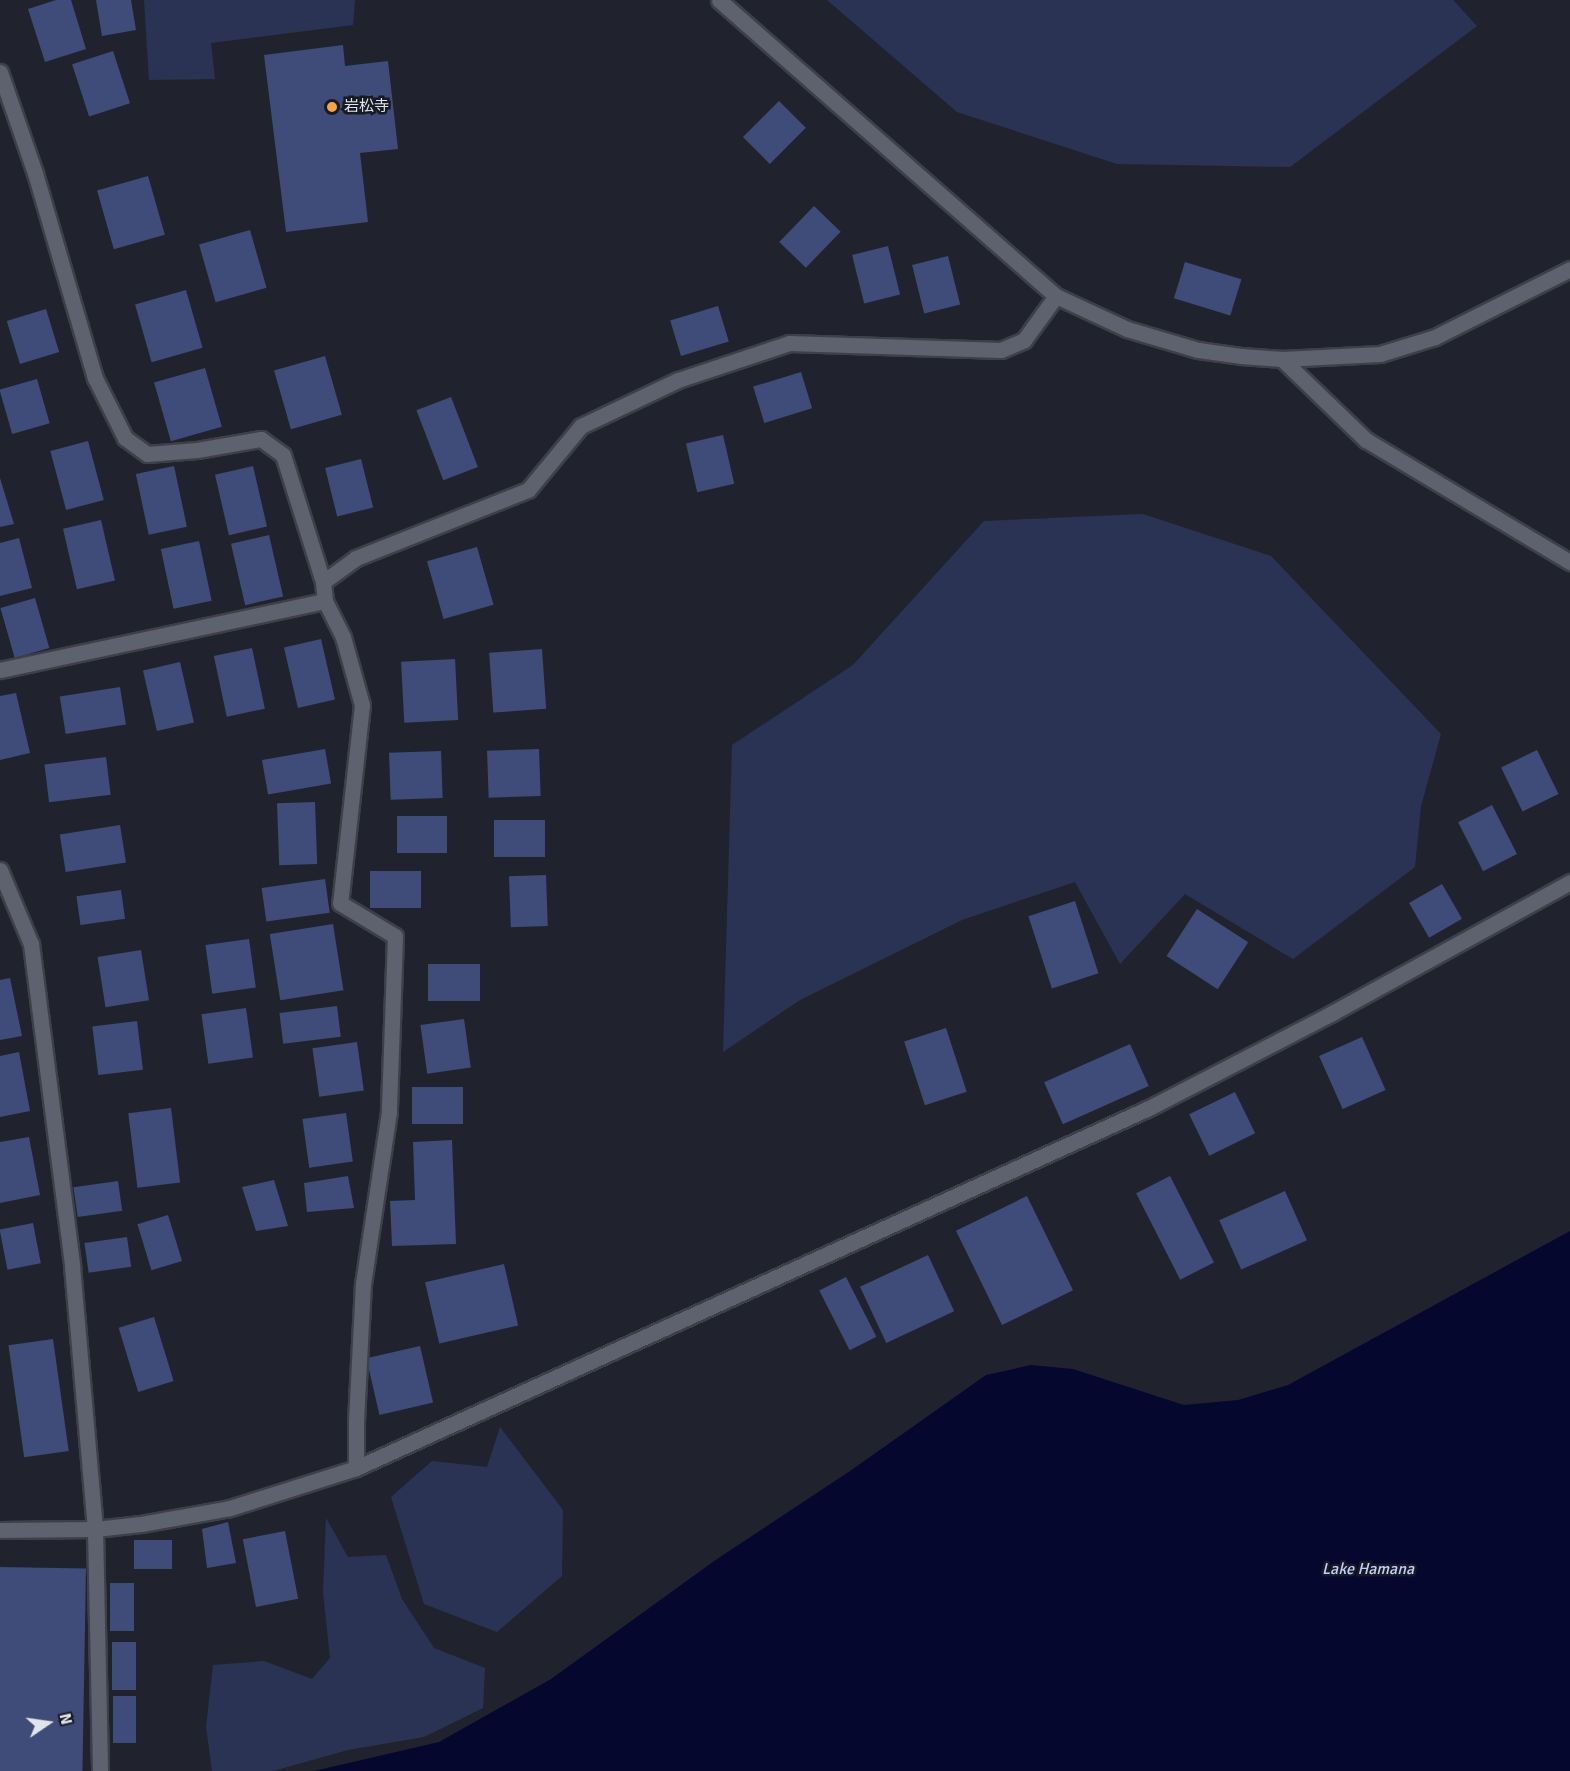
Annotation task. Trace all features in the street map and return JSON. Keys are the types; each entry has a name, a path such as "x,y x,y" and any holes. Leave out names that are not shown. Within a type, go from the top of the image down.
{"street":[{"path":"719,0 1056,296 1127,329 1198,350 1282,359 1380,354 1424,340 1570,269"},
{"path":"0,72 35,173 95,378 125,438 147,454 197,450 261,440 283,455 323,582 325,601 343,637 362,705 340,903 395,936 389,1112 363,1283 356,1468"},
{"path":"323,582 356,558 528,490 581,426 678,380 789,343 1001,350 1024,340 1056,296"},
{"path":"1282,359 1365,440 1570,562"},
{"path":"0,670 325,601"},
{"path":"0,870 32,944 72,1266 95,1529 100,1771"},
{"path":"0,1530 95,1529 230,1508 356,1468 1151,1107 1332,1013 1570,882"}],"shaded area":[{"path":"144,0 355,0 353,25 211,43 215,79 149,80"},
{"path":"827,0 1453,0 1477,26 1290,167 1117,164 957,112"},
{"path":"1143,514 1271,556 1441,734 1421,806 1415,867 1293,959 1185,894 1120,964 1075,882 962,920 800,1000 723,1052 732,745 853,665 984,521"},
{"path":"500,1427 563,1510 562,1576 497,1632 424,1604 391,1497 432,1461 487,1467"},
{"path":"326,1518 348,1557 386,1555 402,1599 434,1648 485,1668 483,1708 424,1737 348,1750 273,1771 212,1771 206,1727 213,1665 264,1661 312,1679 330,1658 323,1592"}],"water":[{"name":"Lake Hamana","path":"1570,1231 1570,1771 314,1771 439,1742 551,1679 717,1559 850,1471 986,1375 1031,1365 1073,1369 1184,1405 1238,1400 1288,1385"}],"building":[{"path":"56,0 71,0 86,49 45,62 28,9"},
{"path":"96,0 131,0 136,30 102,36"},
{"name":"岩松寺","path":"343,45 345,66 388,61 398,149 360,153 368,222 286,232 264,55"},
{"path":"113,51 130,103 89,117 72,64"},
{"path":"779,101 806,128 770,164 743,137"},
{"path":"148,176 165,235 114,249 97,191"},
{"path":"814,206 841,232 806,268 779,242"},
{"path":"250,230 267,288 216,302 199,245"},
{"path":"888,246 900,295 864,303 852,255"},
{"path":"948,256 960,305 924,313 912,265"},
{"path":"1185,262 1241,279 1230,316 1174,298"},
{"path":"186,290 203,348 152,362 135,305"},
{"path":"718,306 729,341 681,356 670,321"},
{"path":"46,309 59,352 20,364 7,321"},
{"path":"325,356 342,415 291,429 274,371"},
{"path":"205,368 222,427 171,441 154,383"},
{"path":"801,372 812,408 764,423 753,387"},
{"path":"37,379 50,423 12,434 0,390"},
{"path":"451,397 478,467 443,480 416,410"},
{"path":"723,435 734,484 697,492 686,444"},
{"path":"88,441 104,500 66,510 50,451"},
{"path":"361,459 373,508 337,516 325,468"},
{"path":"174,466 187,527 149,535 136,474"},
{"path":"253,466 267,526 229,535 215,475"},
{"path":"0,478 14,524 0,527"},
{"path":"101,520 115,580 77,589 63,529"},
{"path":"269,535 283,596 245,605 231,544"},
{"path":"19,538 32,588 0,596 0,543"},
{"path":"199,541 212,601 174,609 161,549"},
{"path":"477,547 494,605 444,619 427,561"},
{"path":"35,598 49,648 15,658 0,608"},
{"path":"321,639 335,699 298,708 284,648"},
{"path":"252,648 265,709 227,717 214,656"},
{"path":"542,649 546,709 493,713 489,653"},
{"path":"455,659 458,720 404,723 401,662"},
{"path":"180,662 194,722 157,731 143,671"},
{"path":"120,687 126,725 66,734 60,697"},
{"path":"16,693 30,753 0,760 0,696"},
{"path":"325,749 331,783 268,795 262,760"},
{"path":"539,749 541,796 489,798 487,751"},
{"path":"1537,750 1558,794 1523,812 1501,768"},
{"path":"441,751 443,798 391,800 389,753"},
{"path":"106,757 111,795 49,802 44,765"},
{"path":"315,802 317,864 279,865 277,803"},
{"path":"1492,805 1517,854 1483,871 1458,822"},
{"path":"397,816 447,816 447,853 397,853"},
{"path":"494,820 545,820 545,857 494,857"},
{"path":"120,825 126,863 66,872 60,835"},
{"path":"370,871 421,871 421,908 370,908"},
{"path":"546,875 548,926 511,927 509,876"},
{"path":"325,879 330,913 266,922 262,888"},
{"path":"1442,884 1462,919 1429,938 1409,903"},
{"path":"121,890 125,919 80,925 76,896"},
{"path":"1075,901 1098,973 1052,988 1028,916"},
{"path":"1197,909 1248,942 1218,989 1167,956"},
{"path":"333,924 343,990 280,1000 270,934"},
{"path":"249,939 256,988 212,994 205,945"},
{"path":"141,950 149,1000 106,1007 98,957"},
{"path":"428,964 480,964 480,1001 428,1001"},
{"path":"10,978 22,1036 0,1040 0,980"},
{"path":"337,1006 341,1037 283,1044 279,1013"},
{"path":"246,1008 253,1058 208,1064 201,1014"},
{"path":"464,1019 471,1068 427,1074 420,1025"},
{"path":"137,1021 143,1070 98,1075 92,1026"},
{"path":"946,1028 967,1092 925,1105 904,1042"},
{"path":"1362,1037 1386,1090 1343,1109 1319,1056"},
{"path":"357,1042 364,1091 319,1097 312,1048"},
{"path":"1130,1044 1149,1086 1063,1124 1044,1082"},
{"path":"19,1052 30,1111 0,1117 0,1056"},
{"path":"412,1087 463,1087 463,1124 412,1124"},
{"path":"1235,1092 1255,1133 1209,1156 1189,1114"},
{"path":"171,1108 180,1182 137,1188 128,1113"},
{"path":"346,1113 353,1162 309,1168 302,1119"},
{"path":"29,1137 40,1195 0,1203 0,1142"},
{"path":"452,1140 456,1244 392,1246 390,1201 415,1200 413,1142"},
{"path":"348,1176 354,1208 307,1212 304,1183"},
{"path":"1170,1176 1214,1262 1180,1280 1136,1193"},
{"path":"274,1180 288,1226 256,1231 242,1187"},
{"path":"118,1181 122,1211 78,1217 73,1187"},
{"path":"1285,1191 1307,1240 1241,1270 1219,1220"},
{"path":"1027,1196 1073,1290 1002,1325 956,1231"},
{"path":"168,1215 182,1261 151,1270 137,1224"},
{"path":"33,1223 41,1263 7,1270 0,1229"},
{"path":"127,1237 131,1267 89,1273 84,1243"},
{"path":"928,1255 954,1311 886,1343 860,1287"},
{"path":"504,1264 518,1325 439,1344 425,1282"},
{"path":"846,1277 876,1337 850,1350 819,1291"},
{"path":"154,1317 174,1381 138,1392 119,1328"},
{"path":"53,1339 69,1451 24,1457 8,1345"},
{"path":"420,1346 433,1403 379,1415 366,1358"},
{"path":"228,1522 236,1563 207,1568 202,1529"},
{"path":"285,1531 298,1599 256,1607 243,1539"},
{"path":"134,1540 172,1540 172,1569 134,1569"},
{"path":"0,1567 86,1569 82,1771 0,1771"},
{"path":"110,1583 134,1583 134,1631 110,1631"},
{"path":"112,1642 136,1642 136,1690 112,1690"},
{"path":"113,1696 136,1696 136,1743 113,1743"}],"place":[{"name":"岩松寺","path":"332,107"}]}
